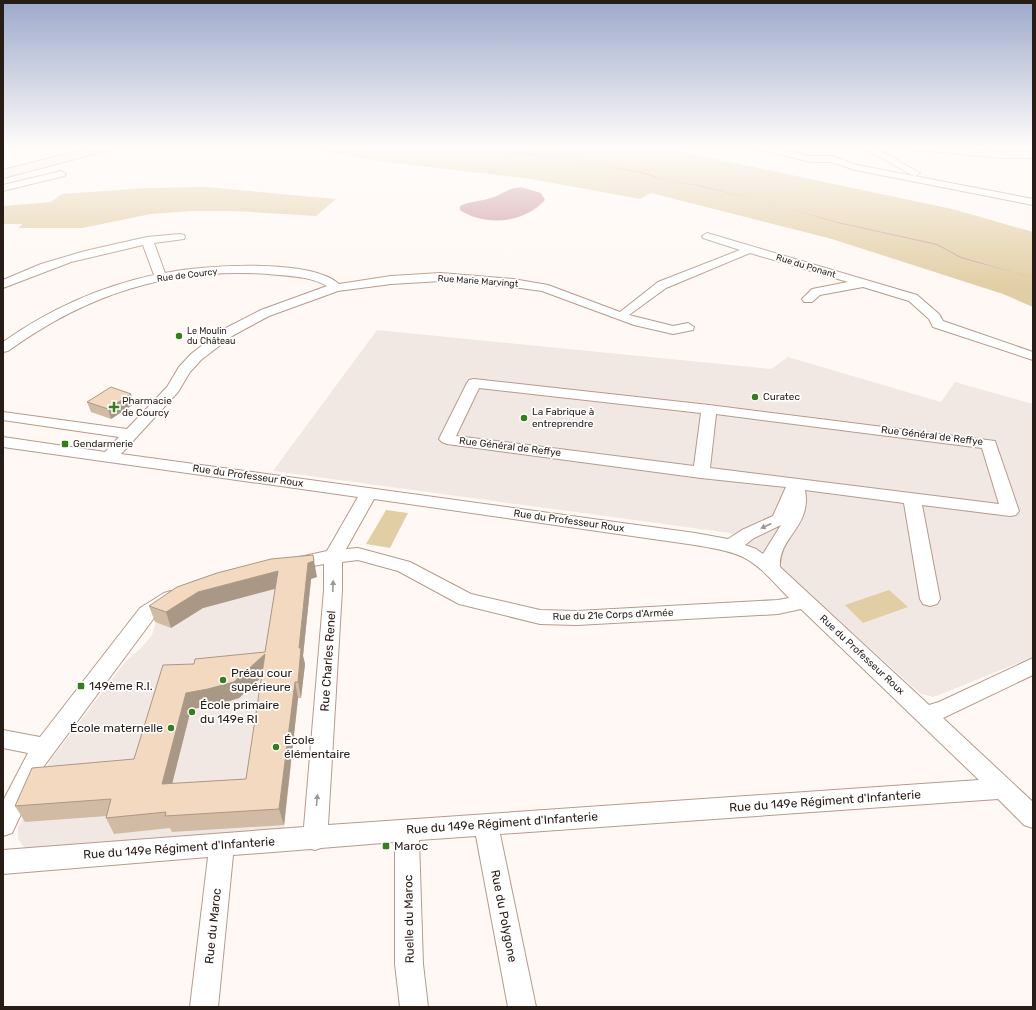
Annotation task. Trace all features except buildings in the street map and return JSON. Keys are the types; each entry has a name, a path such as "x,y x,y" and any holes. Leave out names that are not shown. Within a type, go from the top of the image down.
{"street":[{"path":"992,194 1033,202"},
{"name":"Rue du Ponant","path":"707,236 913,298 934,317 938,324 1033,356"},
{"path":"3,284 34,270 69,258 111,247 147,240 180,237"},
{"path":"147,240 161,277"},
{"path":"626,312 662,285 749,249"},
{"name":"Rue de Courcy","path":"3,348 22,333 87,298 161,277 239,269 273,270 304,274 330,282 336,288"},
{"name":"Rue Marie Marvingt","path":"109,457 173,389 184,370 196,357 227,333 265,313 336,288 391,280 441,278 513,283 544,288 634,321 673,330 688,327"},
{"name":"Rue du Ponant","path":"808,299 816,292 863,283"},
{"path":"934,317 947,318 1033,345"},
{"path":"3,330 22,333"},
{"name":"Rue Général de Reffye","path":"474,383 709,409 989,444 1010,511 701,473 447,439 474,383"},
{"path":"701,473 709,409"},
{"path":"3,416 130,434"},
{"name":"Rue du Professeur Roux","path":"3,442 695,539 731,546 750,553 771,569 1033,817"},
{"path":"731,546 748,534 780,519 795,485"},
{"path":"771,569 771,556 774,547 791,526 797,513 798,495 795,485"},
{"name":"Rue Charles Renel","path":"315,839 333,590 333,556 369,493"},
{"path":"912,498 930,599"},
{"name":"Rue du 21e Corps d'Armée","path":"272,568 333,556 358,554 404,566 466,599 540,617 577,618 763,608 805,601"},
{"path":"3,825 36,759 147,613 171,598 189,592"},
{"path":"925,715 945,709 1033,666"},
{"path":"3,739 45,747"},
{"name":"Rue du 149e Régiment d'Infanterie","path":"3,862 315,839 486,824 1002,788"},
{"name":"Rue du Polygone","path":"486,824 522,1007"},
{"name":"Ruelle du Maroc","path":"407,830 409,964 414,1007"},
{"name":"Rue du Maroc","path":"204,1007 222,846"}],"shaded area":[{"path":"62,194 283,194 336,199 316,216 234,211 191,211 151,214 82,228 18,228 23,224 3,224 3,206 51,202"},
{"path":"501,194 542,194 545,200 537,208 527,214 504,220 481,219 460,210 460,206 464,204"},
{"path":"613,194 649,194 640,199"},
{"path":"655,194 882,194 952,209 1033,232 1033,307 1003,294 832,239"},
{"path":"780,206 837,222 937,244 961,257 1033,278 961,258 937,245 838,223"},
{"path":"377,330 771,369 788,357 941,402 955,382 1033,404 1033,657 934,697 921,694 789,576 730,533 273,471"},
{"path":"386,510 408,513 390,548 366,544"},
{"name":"École primaire du 149e RI","path":"312,572 284,832 29,850 22,845 18,838 18,828 50,761 125,662 141,648 152,635 156,622"},
{"path":"889,590 908,607 863,623 845,605"}],"place":[{"name":"Le Moulin du Château","path":"179,336"},
{"name":"Curatec","path":"755,397"},
{"name":"Pharmacie de Courcy","path":"114,407"},
{"name":"La Fabrique à entreprendre","path":"524,418"},
{"name":"Gendarmerie","path":"65,444"},
{"name":"Préau cour supérieure","path":"223,680"},
{"name":"149ème R.I.","path":"81,686"},
{"name":"École primaire du 149e RI","path":"192,712"},
{"name":"École maternelle","path":"171,728"},
{"name":"École élémentaire","path":"276,747"},
{"name":"Maroc","path":"386,846"}]}
